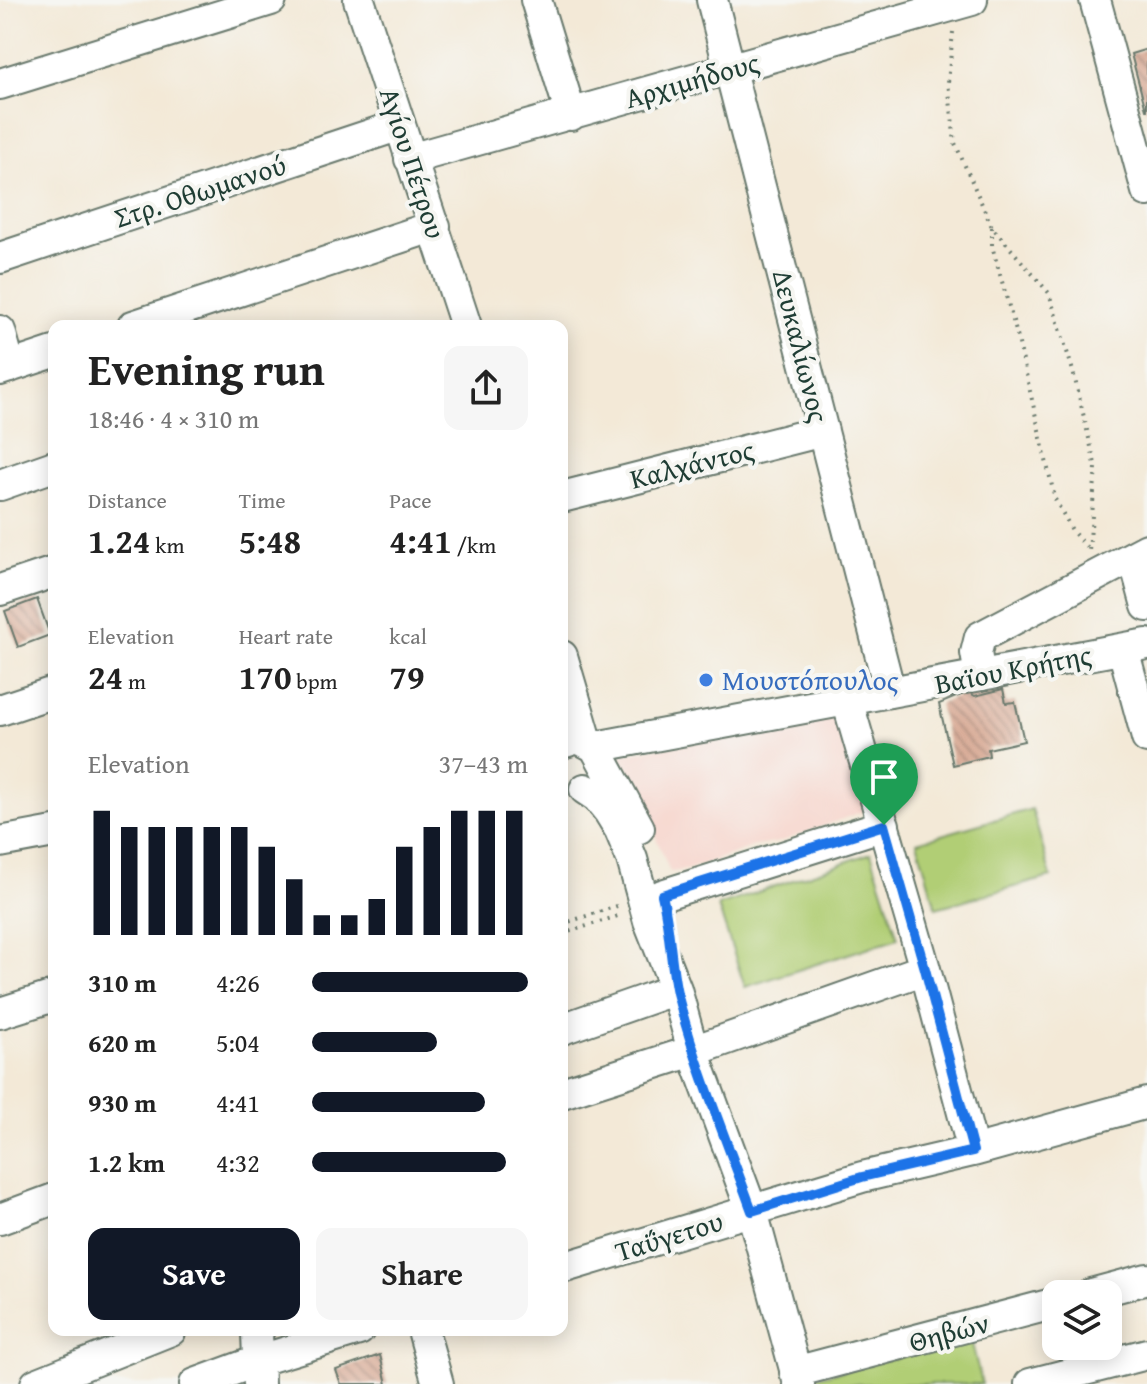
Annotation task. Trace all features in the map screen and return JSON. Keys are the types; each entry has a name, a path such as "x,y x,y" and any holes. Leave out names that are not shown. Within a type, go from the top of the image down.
{"street":[{"path":"0,84 271,0"},
{"name":"Αγίου Πέτρου","path":"359,0 463,320"},
{"path":"536,0 571,115"},
{"name":"Δευκαλίωνος","path":"712,0 890,692"},
{"path":"1095,0 1147,191"},
{"name":"Αρχιμήδους","path":"410,159 730,69 941,5"},
{"name":"Στρ. Οθωμανού","path":"0,258 400,125"},
{"path":"151,320 435,226"},
{"path":"0,331 5,369 48,354"},
{"name":"Καλχάντος","path":"568,495 823,431"},
{"path":"0,485 48,469"},
{"path":"980,675 976,653 980,637 1093,563 1140,553 1147,606"},
{"path":"0,590 48,574"},
{"path":"1135,646 1147,738"},
{"name":"Βαϊου Κρήτης","path":"586,747 1135,646"},
{"path":"568,679 586,747 600,776 574,787"},
{"path":"0,710 48,694"},
{"path":"847,700 925,969 973,1151"},
{"path":"586,747 638,824 649,900"},
{"path":"574,787 597,797 620,830 649,900 693,1051 752,1211 797,1378"},
{"path":"649,900 884,825"},
{"path":"0,842 48,833"},
{"path":"568,1091 693,1051 925,969"},
{"path":"568,1027 676,989"},
{"path":"0,1013 48,998"},
{"name":"Ταΰγετου","path":"568,1266 862,1177 973,1151 1147,1103"},
{"path":"0,1219 48,1201"},
{"path":"1122,1286 1147,1279"},
{"name":"Θηβών","path":"797,1378 1042,1307"},
{"path":"36,1384 156,1336"},
{"path":"195,1384 256,1348 325,1336"},
{"path":"425,1336 438,1384"},
{"path":"1030,1384 1147,1354"}],"path":[{"path":"941,5 954,22 948,82 955,143 992,227 1049,293 1073,371 1096,468 1093,563"},
{"path":"992,227 992,246 1017,335 1055,499 1093,563"},
{"path":"568,922 649,900"},
{"path":"568,932 649,900"},
{"path":"577,919 580,928"}],"shaded area":[{"path":"843,709 869,809 780,842 755,846 686,870 670,872 650,823 617,759 619,756"}],"green space":[{"path":"1032,809 1051,877 936,908 917,842"},
{"path":"871,853 898,938 745,987 718,906"},
{"path":"971,1340 982,1384 818,1384 816,1377"}],"building":[{"path":"1147,49 1147,110 1146,110 1131,54"},
{"path":"37,599 48,636 18,647 5,611"},
{"path":"1003,689 1006,703 1015,702 1024,741 988,749 989,756 953,765 939,704 968,692 975,696"},
{"path":"380,1355 387,1384 341,1384 336,1370"}],"place":[{"name":"Μουστόπουλος","path":"706,680"}],"route":[{"path":"884,825 973,1151 862,1177 752,1211 693,1051 676,989 662,895 884,825"}]}
